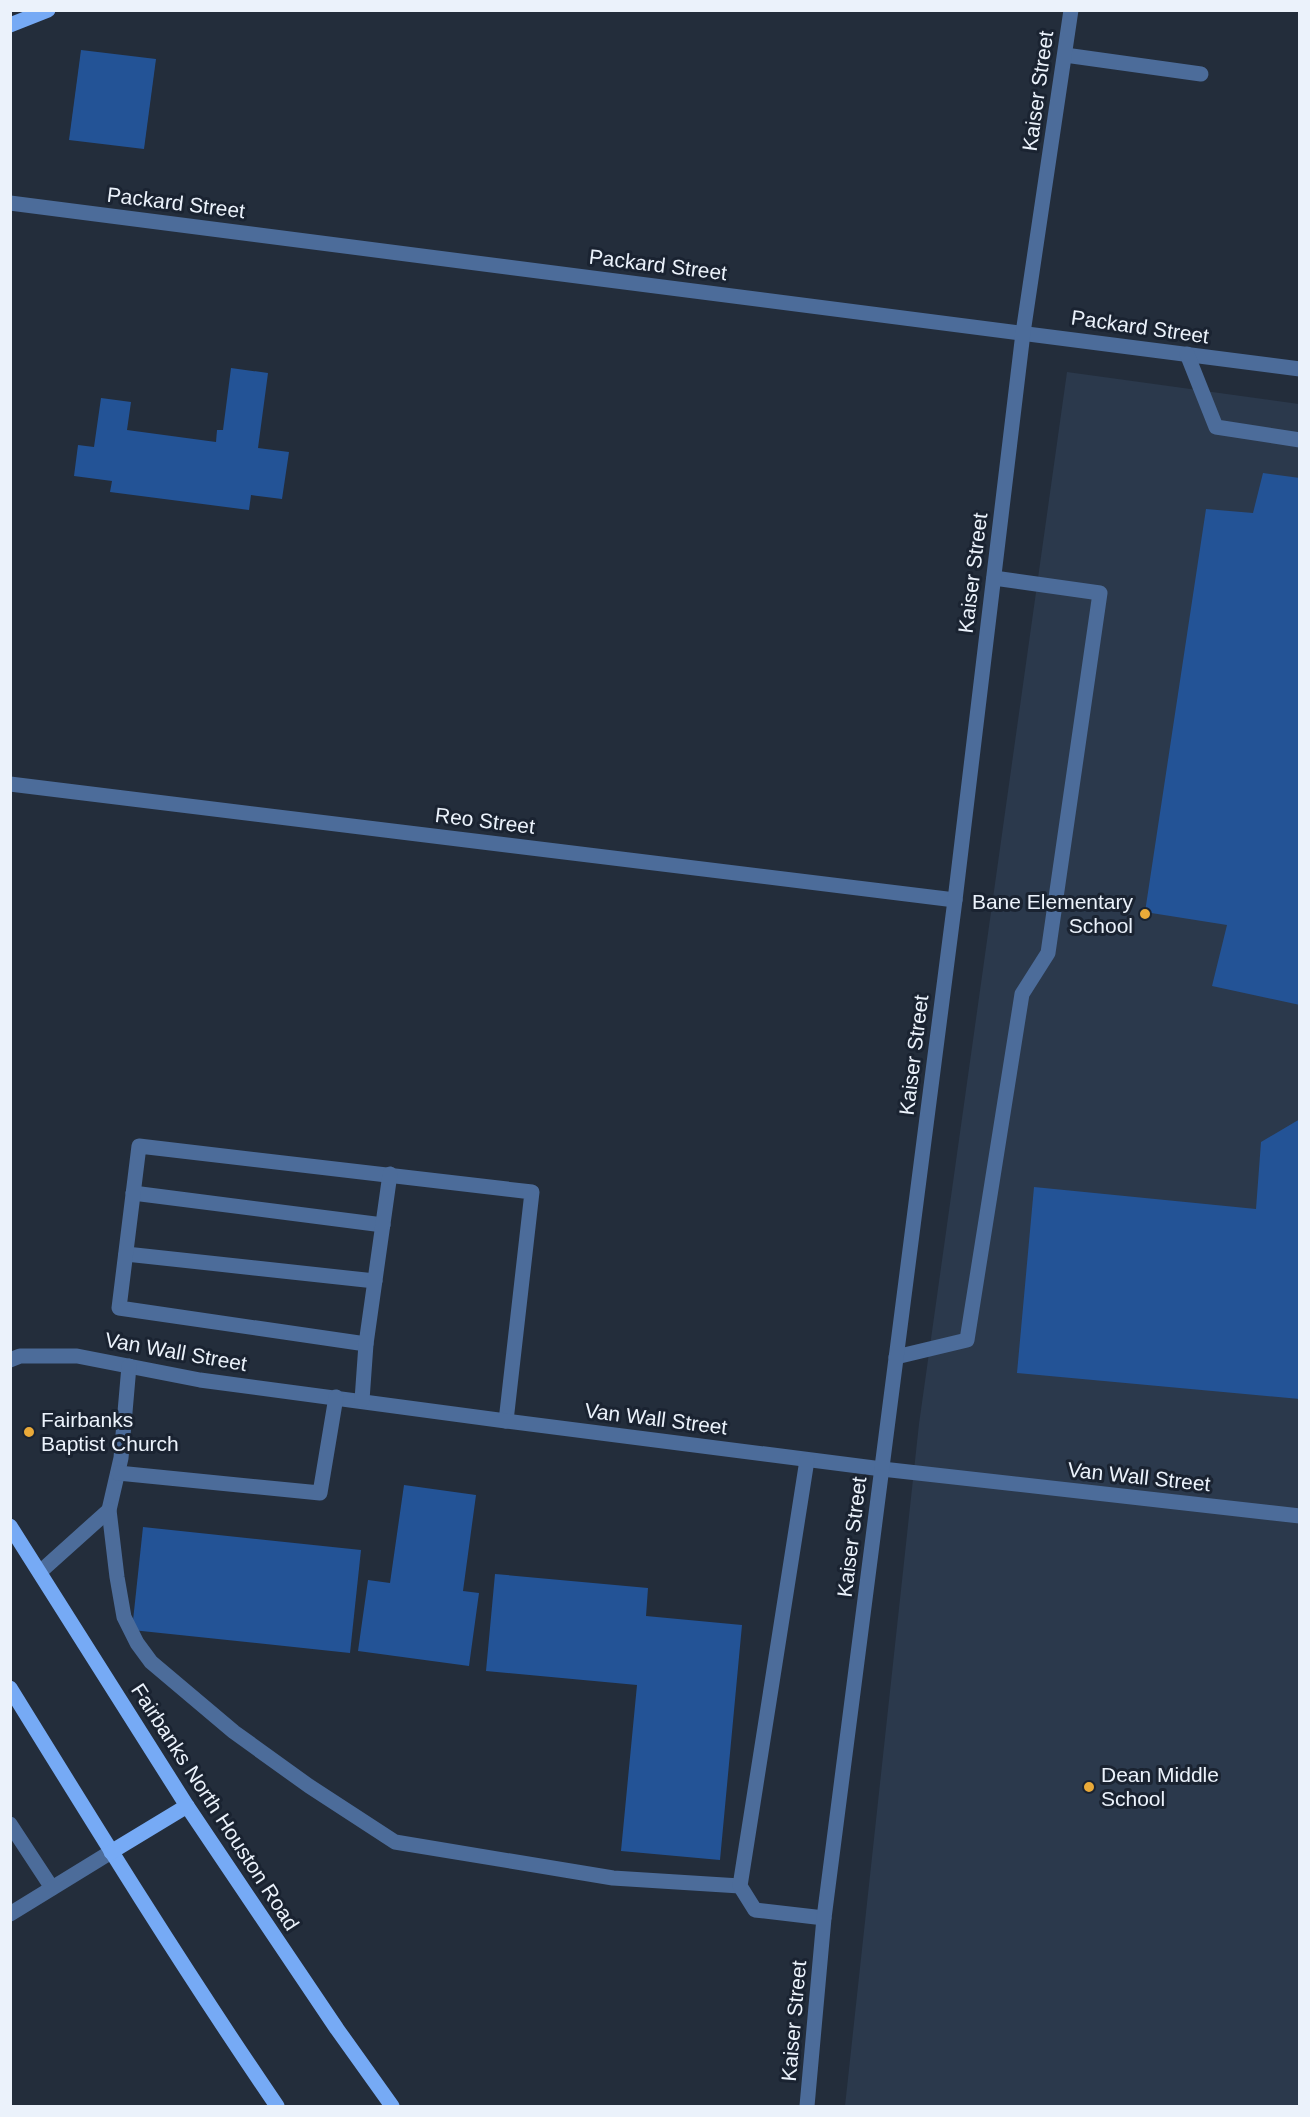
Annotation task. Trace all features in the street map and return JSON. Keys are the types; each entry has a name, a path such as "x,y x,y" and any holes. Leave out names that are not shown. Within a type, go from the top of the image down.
{"main road":[{"path":"10,25 48,10"},
{"name":"Fairbanks North Houston Road","path":"10,1526 186,1806 337,2030 392,2106"},
{"path":"10,1688 223,2028 277,2106"},
{"path":"111,1852 186,1806"}],"street":[{"name":"Kaiser Street","path":"807,2106 824,1918 955,900 1023,333 1071,10"},
{"path":"1065,55 1201,74"},
{"name":"Packard Street","path":"10,203 1299,369"},
{"path":"1188,354 1216,427 1299,440"},
{"path":"896,1357 967,1340 1022,994 1048,953 1100,593 994,578"},
{"name":"Reo Street","path":"10,784 955,900"},
{"path":"366,1344 119,1308 139,1146 532,1192 506,1421"},
{"path":"362,1400 366,1344 390,1174"},
{"path":"133,1193 383,1225"},
{"path":"126,1254 375,1281"},
{"name":"Van Wall Street","path":"10,1360 20,1356 77,1356 200,1380 506,1421 882,1469 1299,1516"},
{"path":"129,1366 121,1458 109,1510 124,1617 137,1643 151,1662 234,1732 309,1786 395,1842 613,1878 740,1886"},
{"path":"117,1473 320,1493 336,1397"},
{"path":"807,1460 740,1886 755,1910 824,1918"},
{"path":"40,1572 109,1510"},
{"path":"10,1824 52,1888"},
{"path":"10,1914 111,1852"}],"shaded area":[{"path":"1067,372 1299,404 1299,2106 845,2106 919,1424"}],"building":[{"path":"81,50 156,59 144,149 69,140"},
{"path":"231,368 268,373 258,448 289,452 282,499 251,495 249,510 110,492 112,481 74,476 78,445 94,447 101,398 131,402 127,430 216,442 217,430 223,430"},
{"path":"1263,473 1300,478 1300,1005 1212,986 1227,925 1145,912 1206,509 1253,513"},
{"path":"1300,1119 1300,1399 1017,1373 1034,1187 1256,1209 1261,1142"},
{"path":"404,1485 476,1495 463,1591 479,1593 469,1666 358,1651 368,1580 390,1583"},
{"path":"143,1527 361,1550 350,1653 132,1630"},
{"path":"495,1574 648,1588 646,1616 742,1625 720,1860 621,1851 637,1685 486,1671"}],"place":[{"name":"Bane Elementary School","path":"1145,914"},
{"name":"Fairbanks Baptist Church","path":"29,1432"},
{"name":"Dean Middle School","path":"1089,1787"}]}
